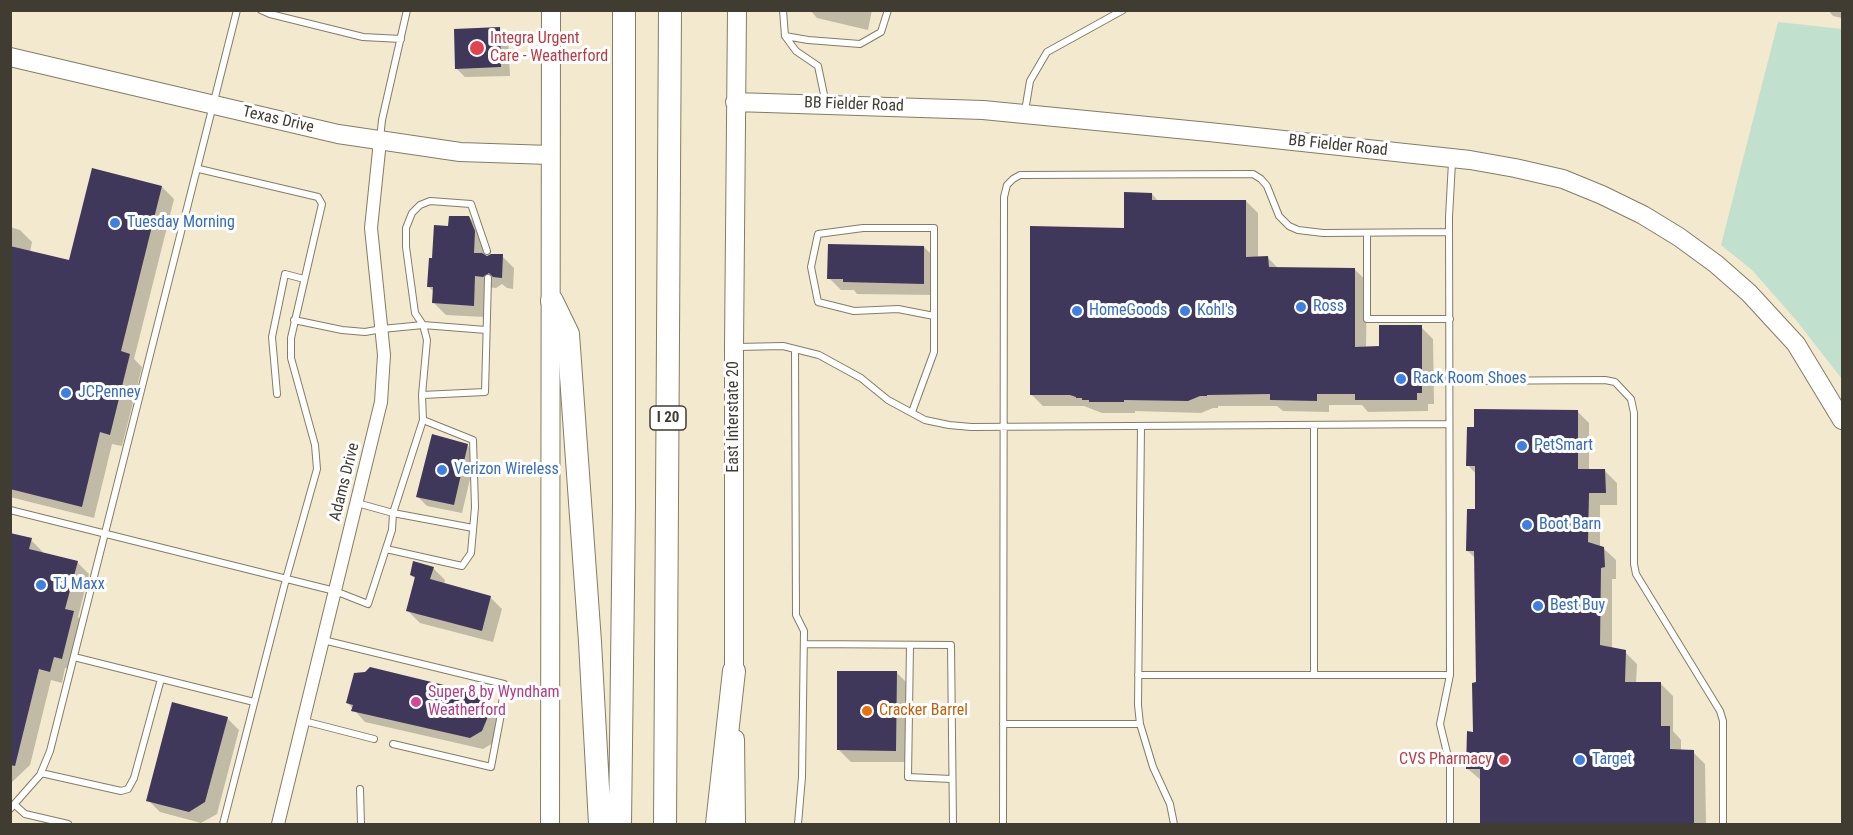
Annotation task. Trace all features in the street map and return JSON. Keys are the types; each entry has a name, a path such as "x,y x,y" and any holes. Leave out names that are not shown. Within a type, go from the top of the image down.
{"highway":[{"path":"620,825 624,494 624,10"},
{"name":"I 20","path":"665,825 670,10"},
{"path":"552,301 568,334 600,825"},
{"path":"717,825 734,672"}],"street":[{"path":"550,825 551,10"},
{"name":"East Interstate 20","path":"736,10 734,347 736,825"},
{"name":"Texas Drive","path":"10,57 380,141 460,152 550,155"},
{"name":"BB Fielder Road","path":"735,102 932,107 1025,114 1452,158 1515,168 1563,179 1623,205 1679,237 1716,264 1749,293 1796,344 1842,420"},
{"name":"Adams Drive","path":"278,825 381,402 384,355 371,228 380,141"}],"lane":[{"path":"68,825 25,814 13,807 41,772 50,751 237,10"},
{"path":"261,10 363,37 401,39"},
{"path":"380,141 382,120 407,10"},
{"path":"783,10 785,36 796,51 818,66 826,105"},
{"path":"785,36 860,44 881,32 888,10"},
{"path":"1025,114 1030,81 1047,52 1123,10"},
{"path":"1450,825 1450,765 1440,724 1450,675 1449,232 1452,158"},
{"path":"198,169 318,197 322,204 291,338 291,358 315,445 317,469 286,579 223,825"},
{"path":"1003,825 1004,197 1007,185 1020,175 1253,174 1267,186 1279,216 1289,226 1310,232 1449,232"},
{"path":"10,510 335,591 368,604 392,530 393,513 423,420 422,395 427,340 423,325 415,313 406,247 406,228 412,213 420,205 430,201 471,204 487,251"},
{"path":"912,412 934,352 934,316 934,228 863,228 818,234 811,267 818,302 854,311 897,309 934,316"},
{"path":"1367,233 1367,319 1450,319"},
{"path":"277,394 272,337 285,274 304,279"},
{"path":"422,395 485,392 488,278"},
{"path":"294,320 365,332 423,325 486,330"},
{"path":"734,347 766,345 819,355 840,365 861,378 888,400 925,420 949,425 1449,424"},
{"path":"795,349 796,615 804,631 802,777 798,825"},
{"path":"1450,381 1605,380 1615,382 1631,399 1635,413 1634,564 1636,574 1720,711 1723,721 1723,825"},
{"path":"386,549 462,566 471,554 475,507 473,440 423,420"},
{"path":"1314,425 1314,675"},
{"path":"1141,426 1138,705 1140,724 1153,767 1170,804 1174,825"},
{"path":"356,503 393,513 473,528"},
{"path":"323,640 504,684 491,767 393,744"},
{"path":"804,644 951,645 953,825"},
{"path":"910,645 908,777 951,779"},
{"path":"74,657 255,702"},
{"path":"1138,675 1450,675"},
{"path":"41,772 121,791 128,789 134,778 161,679"},
{"path":"303,721 374,739"},
{"path":"1003,724 1140,724"},
{"path":"360,789 361,825"}],"green space":[{"path":"1778,22 1842,29 1842,379 1796,320 1752,270 1721,245"}],"building":[{"name":"Integra Urgent Care - Weatherford","path":"500,27 501,67 455,69 454,29"},
{"name":"JCPenney","path":"92,168 162,186 121,351 130,354 110,435 100,432 82,507 10,489 10,246 69,260"},
{"path":"1124,192 1152,193 1152,200 1246,200 1246,257 1268,256 1269,267 1355,268 1355,347 1379,346 1379,325 1422,325 1422,393 1417,393 1417,400 1355,400 1355,394 1317,394 1317,401 1270,400 1270,394 1207,395 1188,401 1124,400 1124,402 1089,402 1089,400 1070,395 1030,395 1030,226 1124,228"},
{"path":"449,216 469,216 475,231 474,253 487,256 503,254 502,278 493,277 489,273 483,277 475,276 474,306 432,303 433,287 427,287 434,225 448,226"},
{"path":"828,244 924,246 924,284 843,282 843,279 827,279"},
{"path":"1474,409 1578,410 1578,469 1605,469 1606,493 1589,493 1588,542 1604,547 1605,567 1601,568 1600,645 1626,650 1625,682 1661,682 1661,726 1670,726 1670,749 1694,750 1694,825 1480,825 1480,769 1466,769 1467,731 1473,732 1472,683 1476,682 1474,551 1466,551 1467,509 1475,509 1475,466 1466,466 1467,427 1474,427"},
{"name":"Verizon Wireless","path":"432,434 468,444 454,505 416,497"},
{"name":"TJ Maxx","path":"10,533 32,538 29,549 78,561 65,609 74,611 62,659 54,657 50,672 39,669 15,766 10,765"},
{"path":"413,561 434,567 430,579 491,596 482,631 406,611 415,577 410,575"},
{"name":"Super 8 by Wyndham Weatherford","path":"370,667 485,695 483,701 490,703 482,731 470,738 351,711 353,705 346,703 354,673 365,672"},
{"name":"Cracker Barrel","path":"837,671 897,671 896,751 837,750"},
{"path":"172,702 228,717 205,802 189,812 146,801"}],"place":[{"name":"Integra Urgent Care - Weatherford","path":"477,48"},
{"name":"Tuesday Morning","path":"115,223"},
{"name":"Ross","path":"1301,307"},
{"name":"HomeGoods","path":"1077,311"},
{"name":"Kohl's","path":"1185,311"},
{"name":"Rack Room Shoes","path":"1401,379"},
{"name":"JCPenney","path":"66,393"},
{"name":"PetSmart","path":"1522,446"},
{"name":"Verizon Wireless","path":"442,470"},
{"name":"Boot Barn","path":"1527,525"},
{"name":"TJ Maxx","path":"41,585"},
{"name":"Best Buy","path":"1538,606"},
{"name":"Super 8 by Wyndham Weatherford","path":"416,702"},
{"name":"Cracker Barrel","path":"867,711"},
{"name":"CVS Pharmacy","path":"1504,760"},
{"name":"Target","path":"1580,760"}]}
